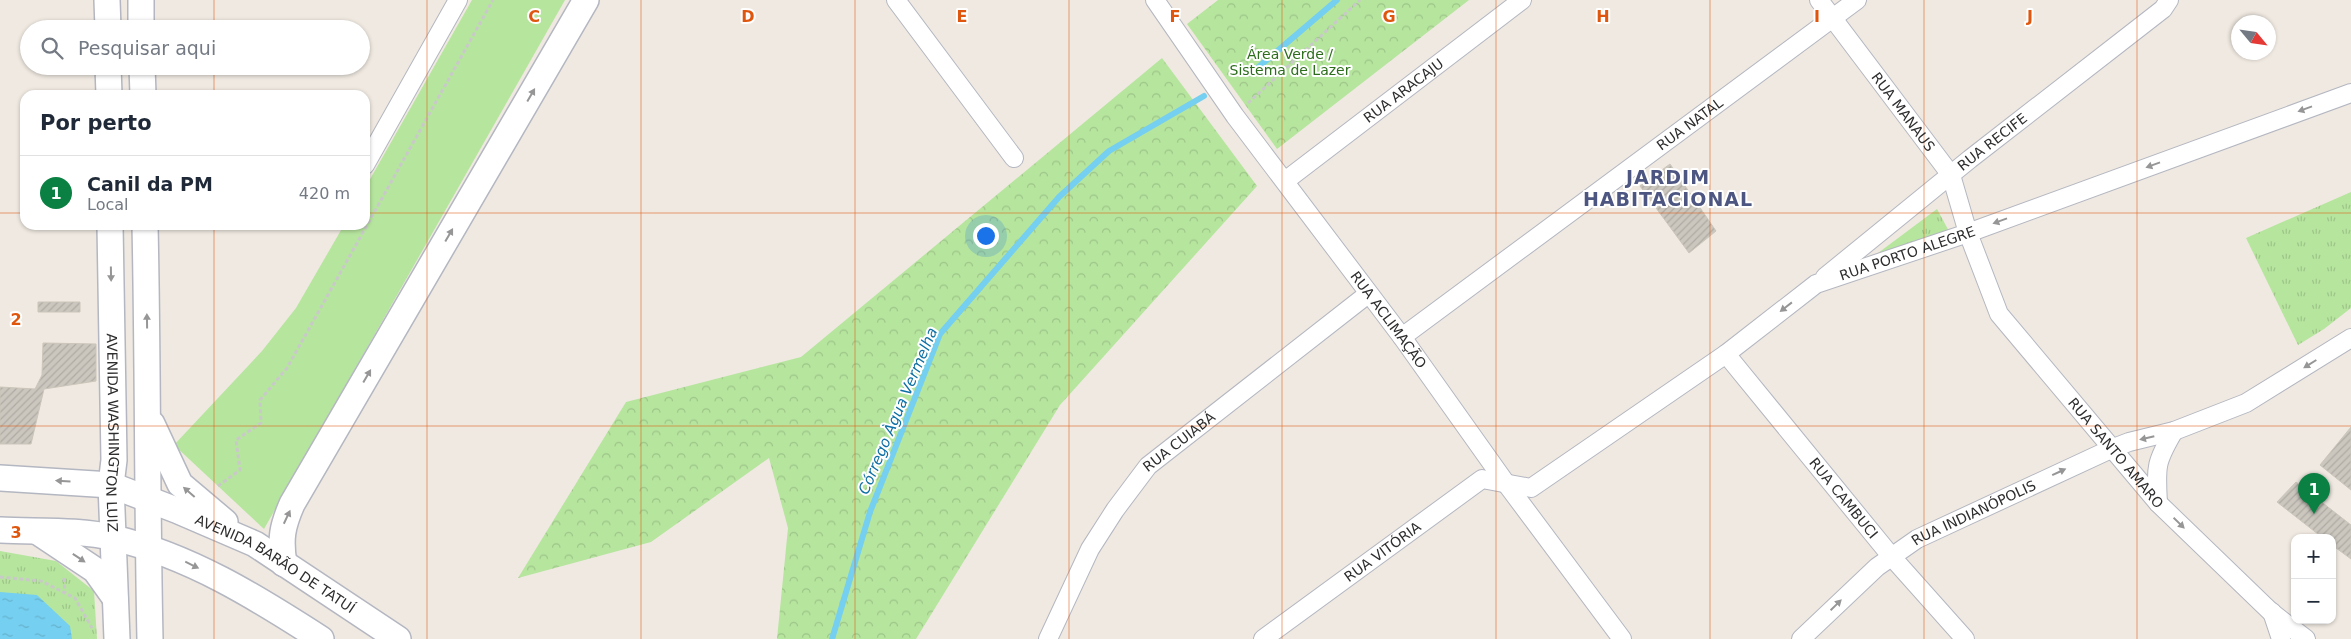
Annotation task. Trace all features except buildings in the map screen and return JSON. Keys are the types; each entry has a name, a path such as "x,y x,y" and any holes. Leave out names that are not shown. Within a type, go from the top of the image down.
{"main road":[{"path":"108,0 108,20"},
{"path":"141,0 141,20"},
{"path":"284,564 281,547 282,526 292,504 586,0"},
{"path":"108,75 109,90"},
{"path":"142,75 143,90"},
{"name":"AVENIDA WASHINGTON LUIZ","path":"107,638 115,598 111,485 114,460 110,230"},
{"path":"145,230 148,418 147,547 150,639"},
{"path":"148,418 180,484 255,544"},
{"name":"AVENIDA BARÃO DE TATUÍ","path":"0,478 111,485 147,499 255,544 398,639"},
{"path":"0,530 112,537 173,555 251,594 321,639"},
{"path":"38,532 95,570 115,598"}],"street":[{"path":"370,156 458,0"},
{"path":"896,0 1014,158"},
{"name":"RUA ACLIMAÇÃO","path":"1155,0 1234,116 1402,337 1505,482 1622,639"},
{"name":"RUA ARACAJU","path":"1285,181 1522,0"},
{"name":"RUA MANAUS","path":"1819,0 1950,175 1968,233"},
{"name":"RUA NATAL","path":"1402,337 1857,0"},
{"name":"RUA RECIFE","path":"1816,284 1950,175 2163,9 2169,0"},
{"name":"RUA PORTO ALEGRE","path":"1505,482 1531,488 1726,354 1816,284 1968,233 2351,93"},
{"name":"RUA SANTO AMARO","path":"1968,233 1999,314 2111,449 2158,503 2271,612 2306,639"},
{"name":"RUA CUIABÁ","path":"1048,639 1090,549 1115,510 1148,466 1368,294"},
{"name":"RUA INDIANÓPOLIS","path":"1801,639 1891,556 1917,538 2111,449 2129,442 2174,432 2246,404 2351,338"},
{"name":"RUA CAMBUCI","path":"1726,354 1891,556 1965,639"},
{"path":"2158,503 2156,472 2161,453 2174,432"},
{"name":"RUA VITÓRIA","path":"1263,639 1482,479 1505,482"},
{"path":"2271,612 2280,639"}],"path":[{"path":"370,220 493,0"},
{"path":"1234,116 1360,0"},
{"path":"214,489 240,470 236,440 261,423 260,400 287,368 364,230"},
{"path":"0,577 41,581 75,598 107,638"}],"green space":[{"path":"472,0 565,0 264,529 174,445 262,351 296,308 341,230 370,230 370,179"},
{"name":"Área Verde / Sistema de Lazer","path":"1218,0 1469,0 1277,149 1187,24"},
{"path":"1162,58 1257,186 1060,405 916,639 777,639 788,528 769,458 651,542 518,578 626,402 801,357"},
{"path":"2351,192 2351,308 2324,329 2298,345 2246,238"},
{"path":"1937,209 1951,235 1874,256"},
{"path":"0,551 56,561 94,591 97,639 0,639"}],"water":[{"path":"0,592 37,595 70,626 72,639 0,639"}],"waterway":[{"name":"Córrego Àgua Vermelha","path":"1255,70 1337,0"},
{"name":"Córrego Àgua Vermelha","path":"832,639 870,512 940,334 1059,197 1109,151 1204,96"}],"place":[{"name":"Canil da PM","path":"2314,514"}],"district":[{"name":"JARDIM HABITACIONAL","path":"1668,188"}]}
